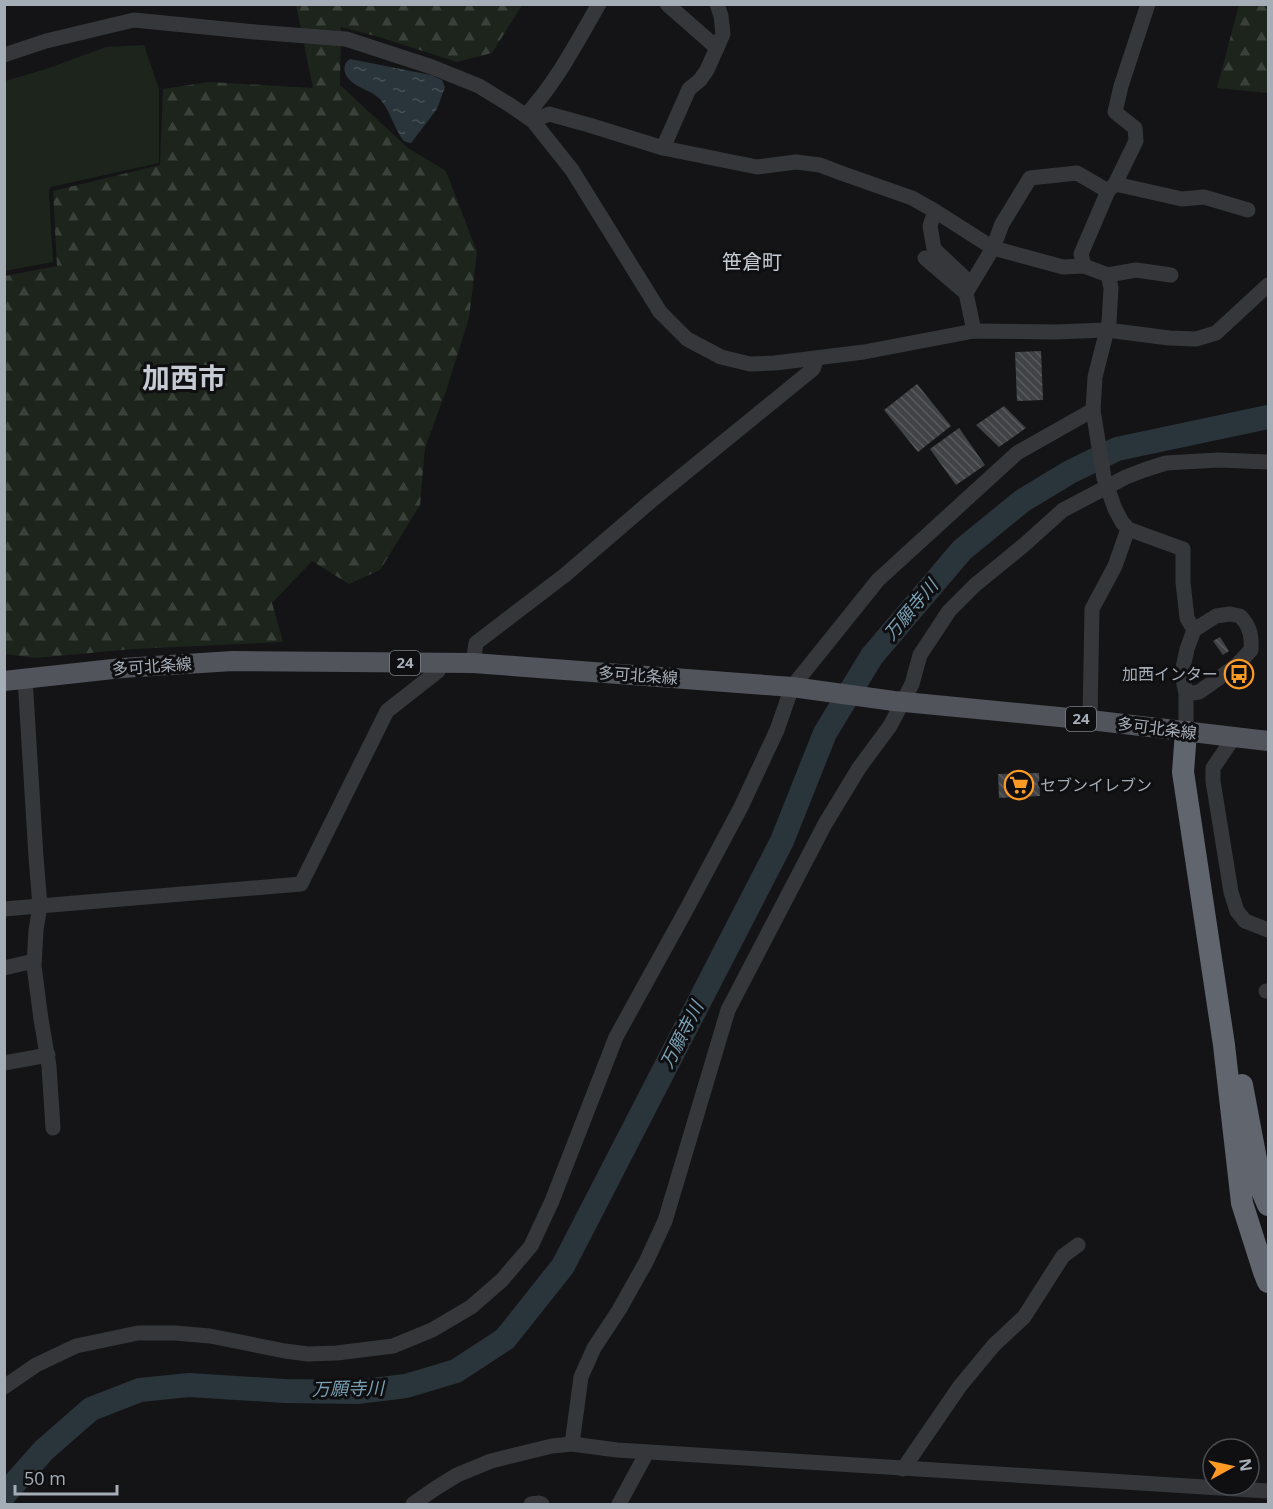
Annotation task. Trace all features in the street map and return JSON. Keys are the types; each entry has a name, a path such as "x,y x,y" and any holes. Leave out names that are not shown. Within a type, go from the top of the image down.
{"highway":[{"path":"1186,732 1198,768 1234,1043 1262,1191 1269,1205"},
{"path":"1186,732 1183,772 1224,1045 1242,1203 1267,1277"}],"main road":[{"name":"多可北条線","path":"4,681 122,668 233,661 473,663 799,689 899,702 1090,720 1269,741"}],"street":[{"path":"530,118 599,4"},
{"path":"667,4 717,48"},
{"path":"663,148 689,89 700,80 723,34 717,4"},
{"path":"1084,266 1081,254 1136,141 1135,128 1115,112 1121,86 1148,4"},
{"path":"4,56 46,41 134,20 346,39 432,67 479,86 530,118 572,170 660,312 687,339 721,357 750,364 864,352 974,331 1107,330 1196,339 1216,333 1269,285"},
{"path":"530,118 549,114 663,148 758,167 796,162 820,165 912,198 993,248 1063,267 1084,266 1108,275 1136,270 1171,275"},
{"path":"968,289 993,248 1002,224 1030,178 1077,173 1112,188 1182,199 1204,197 1248,210"},
{"path":"935,211 930,226 934,249 968,289 974,331"},
{"path":"924,258 968,289"},
{"path":"1108,275 1111,288 1109,322 1095,377 1094,416 1105,483 1122,522 1128,529 1183,549 1187,618 1194,630"},
{"path":"473,663 476,643 565,575 651,501 813,369 818,358"},
{"path":"4,1387 36,1365 76,1346 138,1333 210,1336 308,1354 393,1346 432,1330 471,1307 502,1280 531,1246 552,1201 616,1037 741,807 799,689 878,580 1017,453 1094,416"},
{"path":"572,1444 581,1377 594,1348 646,1262 665,1221 728,1010 825,824 859,768 890,726 899,702 912,684 920,655 950,611 975,585 1062,510 1105,483 1166,463 1218,460 1269,462"},
{"path":"1090,720 1092,609 1115,566 1128,529"},
{"path":"1186,694 1199,692 1236,666 1251,650 1252,639 1249,628 1240,616 1230,614 1216,616 1194,630 1182,674 1186,694 1186,732"},
{"path":"4,909 302,884 387,711 438,671 441,663"},
{"path":"25,678 40,906 34,962 40,1019 48,1054 52,1128"},
{"path":"1234,737 1214,768 1213,781 1231,892 1237,911 1245,921 1269,930"},
{"path":"4,968 34,962"},
{"path":"4,1063 48,1054"},
{"path":"903,1469 960,1386 994,1345 1024,1317 1063,1256 1078,1245"},
{"path":"413,1504 457,1475 491,1461 552,1446 572,1444 646,1452 1269,1491"},
{"path":"619,1504 646,1452"},
{"path":"531,1504 542,1504"}],"green space":[{"path":"296,5 522,5 492,53 457,62 341,27 340,85 408,148 446,171 477,252 469,318 425,448 420,505 380,570 349,584 312,561 272,603 283,642 133,649 36,658 5,654 5,276 57,266 53,191 160,165 163,89 209,82 313,88"},
{"path":"1239,5 1268,5 1268,93 1217,88"},
{"path":"144,45 159,89 159,163 51,187 49,191 53,262 5,271 5,81 106,47"}],"water":[{"path":"350,59 431,75 442,80 445,87 437,109 411,143 402,139 380,99 348,78 344,68"}],"building":[{"path":"1041,351 1043,400 1017,401 1015,352"},
{"path":"917,384 951,426 918,452 884,410"},
{"path":"1004,406 1026,428 999,447 976,425"},
{"path":"959,428 985,465 956,485 930,449"},
{"path":"1220,637 1229,651 1223,655 1213,641"},
{"name":"セブンイレブン","path":"1039,773 1040,796 999,798 998,774"}],"waterway":[{"name":"万願寺川","path":"4,1495 44,1450 91,1409 140,1390 189,1385 285,1391 357,1392 406,1386 456,1371 505,1339 563,1266 782,841 825,733 872,656 962,550 1022,501 1070,472 1117,449 1268,417"}],"place":[{"name":"加西インター","path":"1239,674"},
{"name":"セブンイレブン","path":"1019,785"}],"district":[{"name":"笹倉町","path":"752,262"},
{"name":"加西市","path":"184,378"}]}
